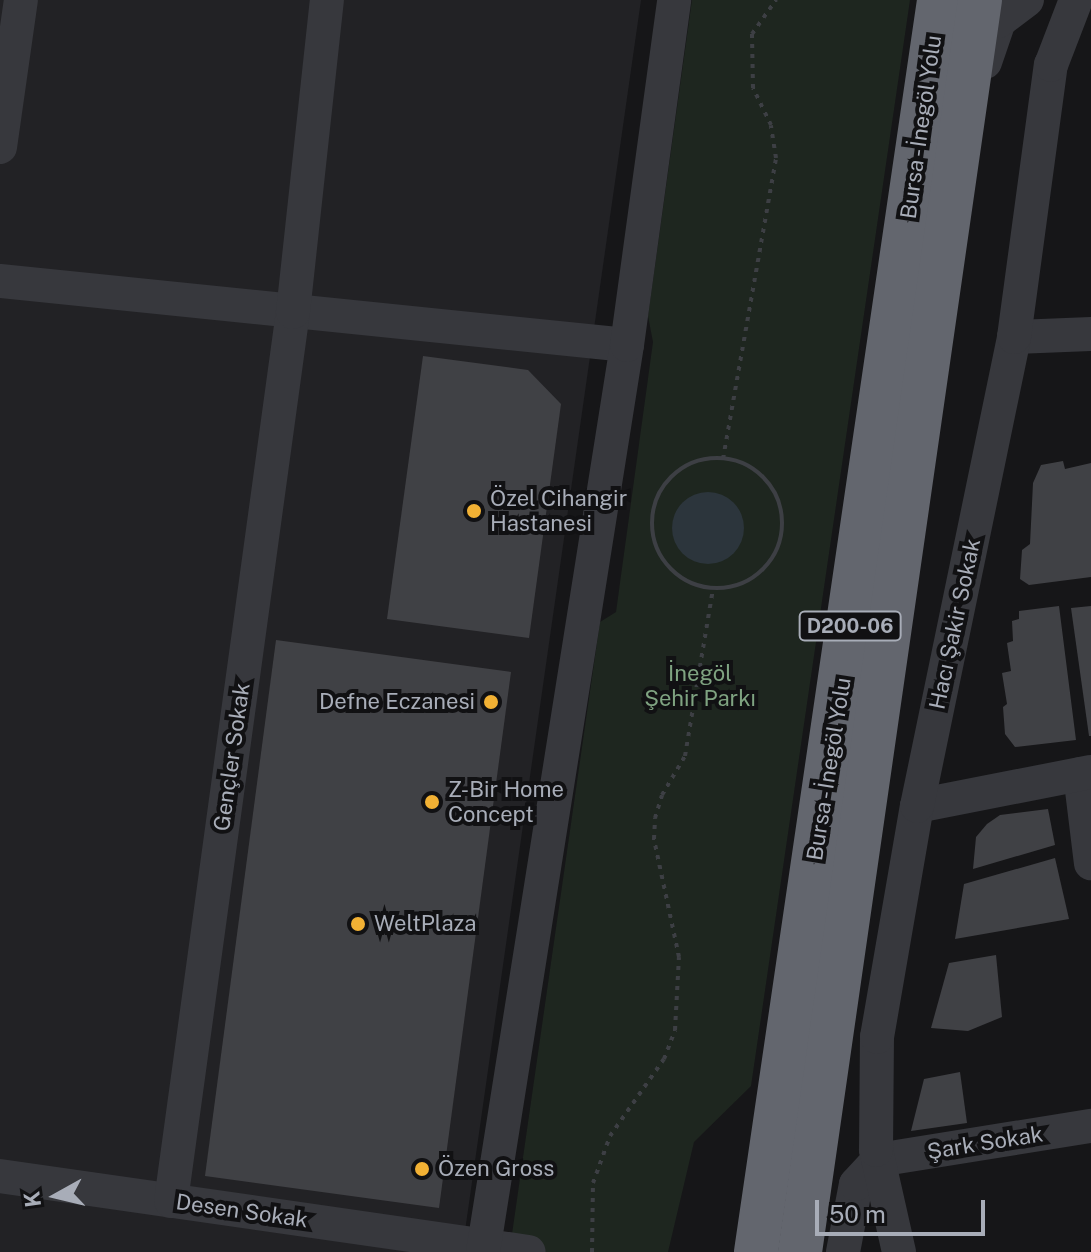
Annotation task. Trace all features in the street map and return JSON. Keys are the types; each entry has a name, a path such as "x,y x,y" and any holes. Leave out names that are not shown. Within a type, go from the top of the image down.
{"highway":[{"name":"Bursa - İnegöl Yolu","path":"756,1252 939,0"},
{"name":"Bursa - İnegöl Yolu","path":"800,1252 980,0"}],"street":[{"path":"0,147 21,0"},
{"name":"Gençler Sokak","path":"171,1201 293,312 327,0"},
{"path":"484,1249 627,345 674,0"},
{"path":"962,131 999,21 1027,0"},
{"name":"Hacı Şakir Sokak","path":"899,1252 878,1160 877,1037 917,806 1014,337 1051,65 1076,0"},
{"path":"0,281 627,345"},
{"path":"1014,337 1091,334"},
{"path":"917,806 1085,773 1091,863"},
{"name":"Şark Sokak","path":"878,1160 1091,1126"},
{"path":"843,1252 856,1184 878,1160"},
{"name":"Desen Sokak","path":"0,1176 484,1249 529,1252"}],"path":[{"path":"723,459 776,158 771,125 753,88 752,34 776,0"},
{"path":"723,459 754,469 770,485 782,526 778,546 760,571 733,586 713,589 675,573 653,539 652,518 670,477 689,464 723,459"},
{"path":"592,1252 593,1183 610,1136 664,1059 675,1030 679,957 654,839 655,818 688,744 713,589"}],"shaded area":[{"path":"0,0 641,0 462,1252 0,1252"},
{"path":"715,492 734,502 742,514 742,542 734,554 722,562 701,564 682,554 674,542 672,521 682,502 694,494"}],"green space":[{"name":"İnegöl Şehir Parkı","path":"692,0 910,0 751,1086 694,1142 668,1252 532,1252 512,1234 600,622 616,612 653,342 648,316"}],"building":[{"name":"Özel Cihangir Hastanesi","path":"423,356 528,370 561,404 529,638 387,619"},
{"path":"1063,461 1065,469 1091,463 1091,577 1029,585 1020,579 1022,550 1030,544 1033,483 1041,465"},
{"path":"1059,606 1076,740 1015,747 1005,734 1003,707 1007,704 1002,673 1011,671 1007,643 1013,641 1012,621 1019,619 1019,611"},
{"path":"1091,606 1091,736 1089,736 1071,608"},
{"name":"WeltPlaza","path":"276,640 511,672 439,1208 205,1176"},
{"path":"1048,809 1055,845 973,869 976,837 987,824 1000,815"},
{"path":"1055,858 1069,919 955,939 964,884"},
{"path":"996,955 1002,1017 968,1031 931,1028 949,963"},
{"path":"960,1072 967,1123 911,1131 924,1079"}],"place":[{"name":"Özel Cihangir Hastanesi","path":"474,511"},
{"name":"Defne Eczanesi","path":"491,702"},
{"name":"Z-Bir Home Concept","path":"432,802"},
{"name":"WeltPlaza","path":"358,924"},
{"name":"Özen Gross","path":"422,1169"}]}
